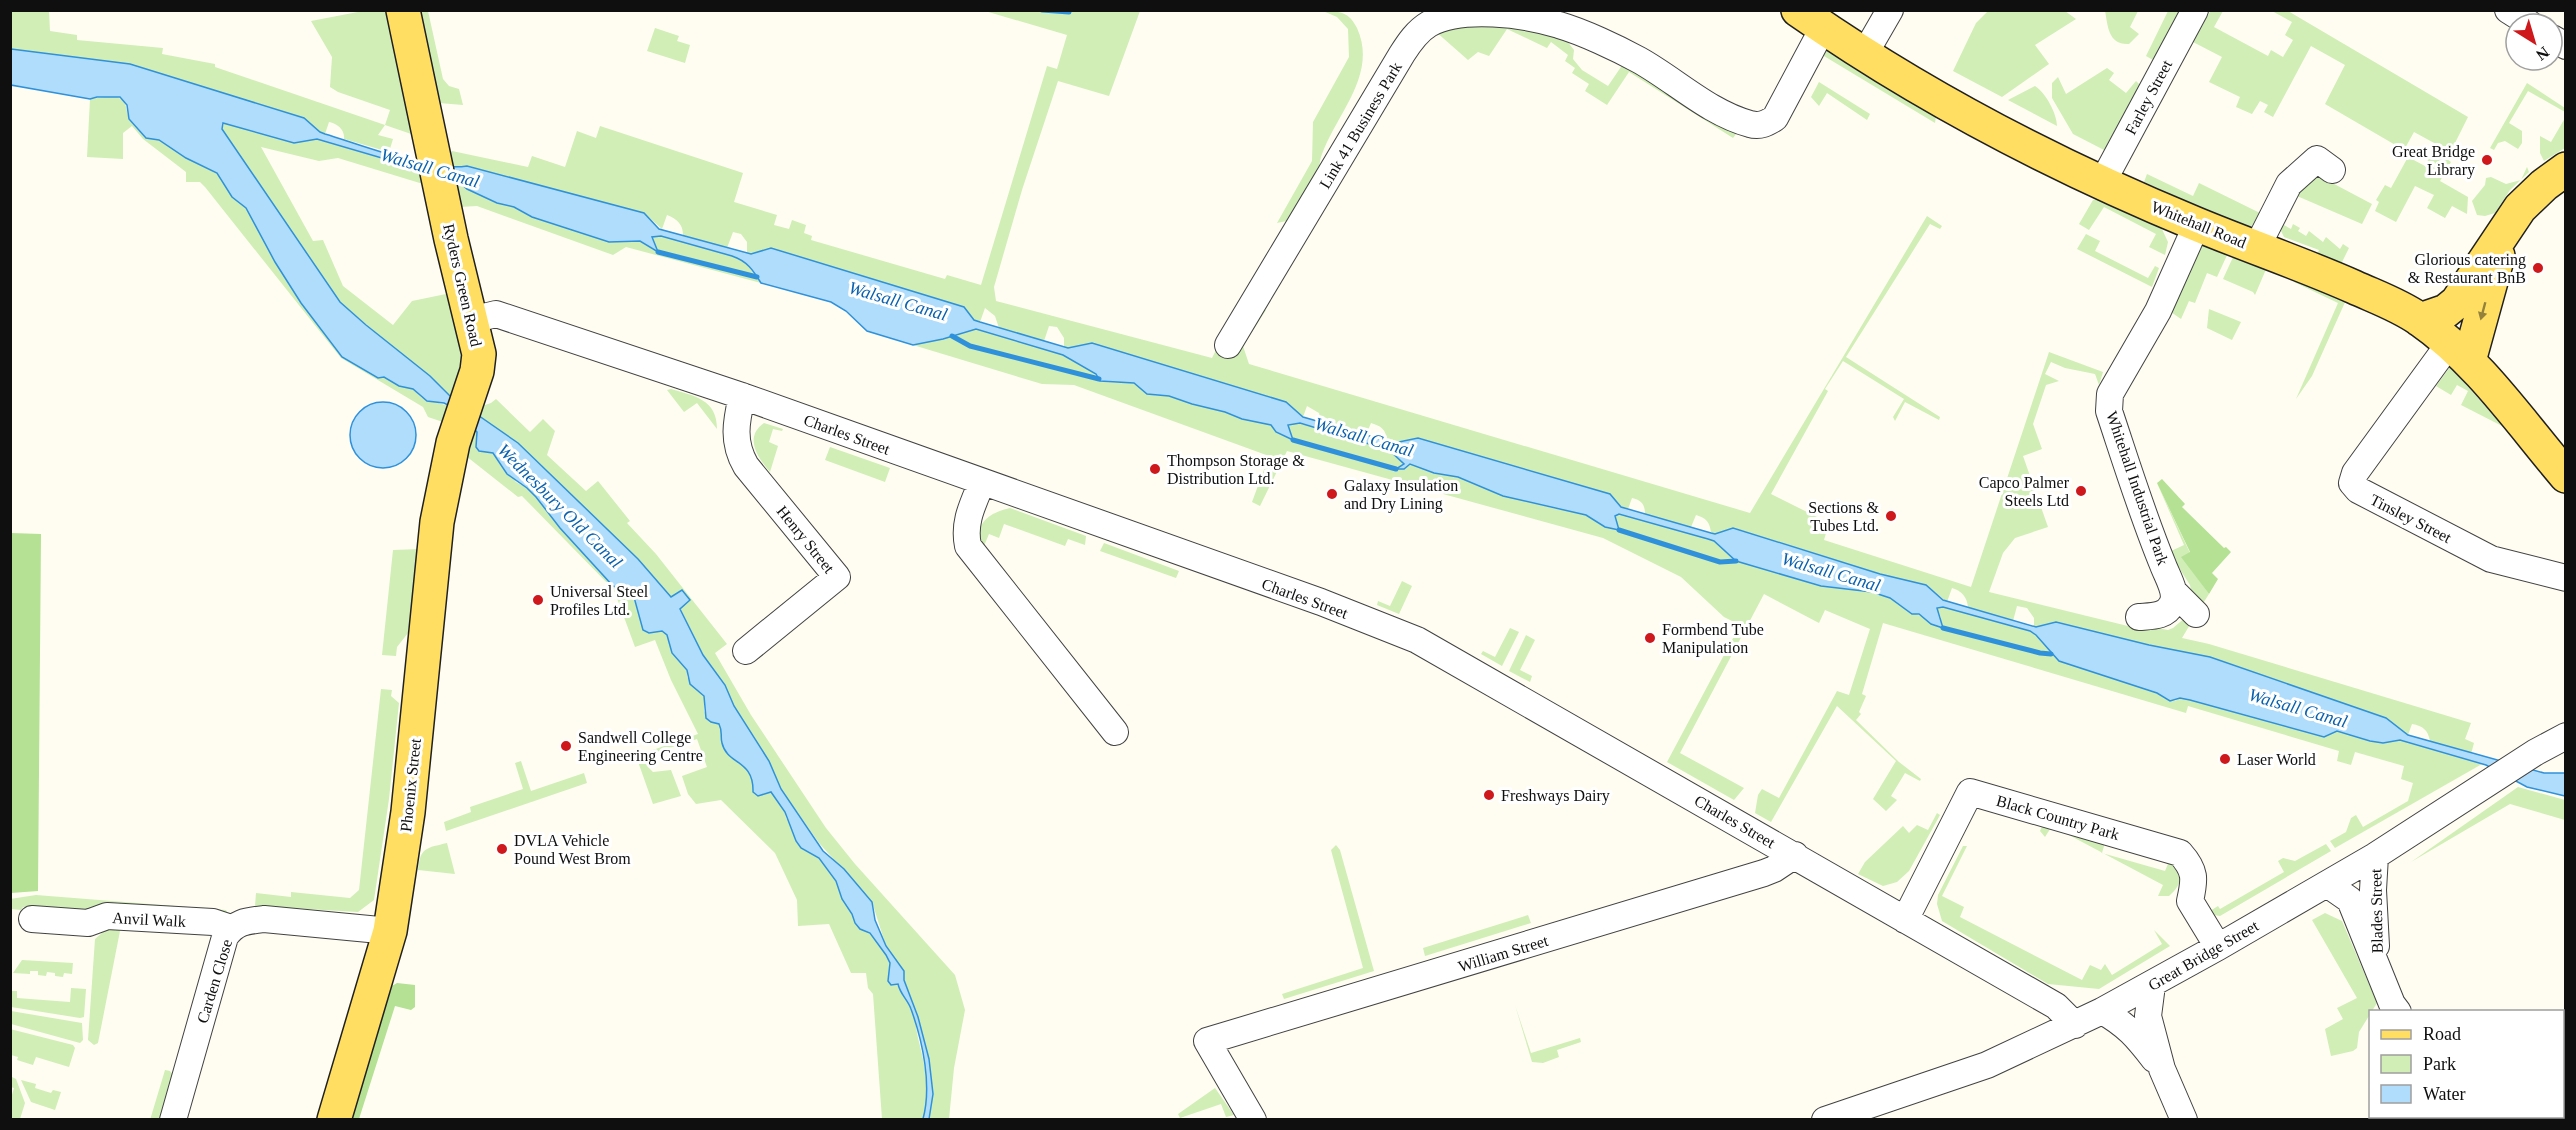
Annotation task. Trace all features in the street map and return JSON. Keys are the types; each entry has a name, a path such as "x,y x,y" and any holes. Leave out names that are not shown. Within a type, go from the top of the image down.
{"main road":[{"name":"Ryders Green Road","path":"403,10 479,354 477,371 453,443"},
{"name":"Whitehall Road","path":"1811,19 1864,55 1971,116 2102,183 2399,307 2420,320 2459,353 2565,476"},
{"path":"2420,320 2446,311 2457,302 2520,208 2565,169"},
{"path":"2459,353 2504,234"},
{"name":"Phoenix Street","path":"334,1119 390,931 408,812 437,522 453,443"}],"street":[{"path":"1864,55 1890,10"},
{"name":"Farley Street","path":"2102,183 2195,10"},
{"name":"Link 41 Business Park","path":"1228,345 1415,36 1428,25 1445,17 1474,14 1564,18 1638,60 1726,115 1751,125 1762,125 1775,118 1811,19"},
{"path":"2257,247 2289,184 2317,159 2332,170"},
{"name":"Whitehall Industrial Park","path":"2196,614 2174,592 2150,533 2109,411 2110,394 2158,311 2197,224"},
{"name":"Charles Street","path":"471,320 496,314 742,396 1321,602 1417,640 2056,1006 2075,1025"},
{"name":"Tinsley Street","path":"2459,353 2355,473 2352,483 2358,490 2491,559 2565,578"},
{"name":"Henry Street","path":"742,396 736,431 740,454 837,577 746,651"},
{"path":"982,482 967,518 965,529 968,546 1115,732"},
{"path":"2139,617 2157,616 2166,612 2173,604 2174,592"},
{"name":"Great Bridge Street","path":"1825,1119 1987,1065 2075,1025 2152,985 2375,856 2556,740"},
{"name":"Black Country Park","path":"1905,920 1970,792 2180,854 2192,870 2195,879 2190,901 2218,947"},
{"name":"William Street","path":"1253,1119 1207,1041 1764,873 1795,855"},
{"name":"Blades Street","path":"2375,856 2373,890 2377,965"},
{"name":"Blades Street","path":"2326,884 2350,900 2392,1004 2397,1010"},
{"name":"Anvil Walk","path":"32,919 88,923 106,916 213,922 231,928"},
{"name":"Carden Close","path":"173,1119 225,937 231,928 243,921 264,919 390,931"},
{"path":"2152,985 2148,1016 2162,1069 2184,1119"},
{"path":"2102,1011 2122,1022 2136,1034 2162,1069"}],"green space":[{"path":"2211,10 2223,11 2214,27 2268,56 2271,50 2283,57 2293,40 2285,35 2292,22 2272,11 2288,11 2468,117 2447,159 2451,162 2440,181 2468,197 2467,214 2452,206 2445,218 2427,208 2434,195 2415,186 2396,222 2375,211 2379,202 2376,200 2385,185 2391,188 2408,157 2425,166 2436,144 2414,132 2404,150 2325,104 2345,65 2311,46 2273,117 2264,112 2268,105 2260,101 2252,114 2236,107 2240,97 2209,82 2222,57 2193,42"},
{"path":"11,11 49,11 50,31 77,35 77,40 163,48 162,54 215,64 215,67 385,125 378,135 393,139 389,152 344,139 342,130 332,123 329,122 325,134 304,118 130,64 11,49"},
{"path":"363,11 391,11 417,136 385,125 390,110 338,92 330,87 332,57 311,21"},
{"path":"421,11 428,11 443,79 449,86 459,89 463,105 439,103"},
{"path":"985,11 1140,11 1109,96 1058,81 1022,190 994,287 996,301 1212,358 1220,342 1260,308 1266,310 1243,346 1249,364 1750,513 1927,216 1942,226 1940,229 1930,224 1846,357 1940,417 1939,420 1905,402 1895,421 1893,417 1904,399 1843,361 1825,389 1828,391 1771,494 1829,523 1824,540 1971,587 2049,352 2103,372 2099,385 2095,374 2065,368 2051,362 2045,374 2059,381 2046,385 2033,424 2042,449 2023,456 2048,527 2015,538 2003,553 1989,592 2140,629 2140,625 2168,630 2186,617 2194,618 2182,638 2209,644 2471,723 2465,739 2474,743 2471,754 2430,741 2426,731 2419,726 2412,724 2408,735 2386,718 2210,657 2149,645 2056,622 2034,627 2034,618 2027,608 2017,606 2013,621 1968,607 1963,595 1952,588 1947,602 1926,585 1880,574 1734,528 1715,534 1711,533 1707,521 1696,515 1691,527 1645,514 1640,501 1632,498 1628,509 1620,507 1610,494 1418,438 1398,443 1387,441 1378,425 1371,423 1366,435 1321,422 1319,413 1307,406 1303,417 1286,402 1092,343 1064,347 1064,338 1057,327 1049,326 1044,341 999,328 995,316 985,308 980,322 974,320 964,307 771,248 755,254 747,253 747,242 741,234 733,232 727,248 683,235 679,222 667,215 662,229 644,213 467,166 453,168 450,153 452,151 528,167 532,156 565,167 577,131 596,138 600,126 743,173 734,202 777,215 774,225 789,229 792,220 806,225 804,233 812,236 811,240 945,279 947,275 981,285 1047,66 1057,69 1067,35"},
{"path":"1323,11 1334,11 1347,16 1357,28 1362,45 1359,77 1322,154 1312,188 1291,220 1277,223 1312,161 1313,122 1349,57 1348,29 1337,17"},
{"path":"1988,11 2065,11 2076,19 2035,45 2049,64 2002,97 1953,71 1976,23"},
{"path":"2105,11 2138,11 2130,27 2139,34 2129,44 2117,41 2110,34"},
{"path":"2168,11 2180,11 2153,60 2146,56"},
{"path":"1515,23 1567,41 1574,50 1573,59 1582,70 1608,86 1623,64 1739,130 1733,138 1629,72 1607,105 1585,91 1589,84 1572,73 1575,68 1565,61 1568,55 1551,42 1547,48 1507,29 1489,56 1478,52 1468,60 1435,31 1440,28"},
{"path":"655,28 679,36 677,41 690,45 685,63 647,51"},
{"path":"1829,49 1936,116 1935,123 1819,53"},
{"path":"2107,68 2114,73 2109,80 2126,93 2136,81 2140,85 2104,150 2073,134 2052,98 2052,83 2058,77 2066,94"},
{"path":"1819,82 1870,114 1867,120 1827,93 1819,106 1811,97"},
{"path":"2527,83 2565,108 2565,112 2528,91 2509,123 2522,131 2522,143 2518,149 2505,141 2498,143 2494,150 2490,148"},
{"path":"2035,86 2050,104 2057,126 2008,100"},
{"path":"113,96 124,101 130,121 145,138 159,140 186,158 217,173 227,189 246,207 275,262 301,303 342,357 378,377 384,377 399,386 413,389 422,398 452,407 446,423 428,417 423,407 341,358 205,187 200,182 186,182 186,172 143,139 132,126 123,133 123,159 87,157 90,99"},
{"path":"2565,118 2565,148 2544,161 2540,153 2540,136 2551,142"},
{"path":"224,123 294,143 317,139 421,170 423,184 338,158 319,161 261,147 313,241 323,240 343,286 393,325 412,301 446,294 458,335 462,363 454,399 340,302 222,129"},
{"path":"2527,167 2529,172 2521,179"},
{"path":"2147,174 2193,196 2199,183 2260,213 2254,224 2243,228 2144,182"},
{"path":"2315,177 2321,177 2372,204 2362,224 2297,196 2302,186"},
{"path":"2491,177 2506,184 2520,180 2510,190 2495,213 2485,216 2477,215 2472,201 2485,185 2486,178"},
{"path":"455,179 467,189 497,203 514,207 532,217 609,242 640,241 657,251 652,237 661,236 743,259 761,283 626,247 613,255 477,206 460,207"},
{"path":"2098,199 2160,225 2168,242 2165,255 2149,247 2156,234 2104,207 2089,230 2079,224 2093,200"},
{"path":"2282,224 2291,229 2293,224 2300,228 2298,231 2306,236 2309,231 2323,242 2326,237 2340,249 2343,244 2349,248 2341,264 2317,255 2319,250 2284,237 2280,229"},
{"path":"2086,234 2100,241 2095,251 2148,278 2155,266 2159,268 2152,287 2077,249"},
{"path":"2205,245 2228,253 2217,277 2207,273 2195,303 2189,301 2181,319 2168,310 2200,247"},
{"path":"2234,255 2267,267 2255,295 2223,279"},
{"path":"2296,278 2346,300 2312,376 2296,399 2338,303 2294,282"},
{"path":"2209,309 2241,322 2232,340 2207,328"},
{"path":"976,329 1063,355 1093,372 1101,382 1134,383 1153,395 1169,396 1242,419 1265,423 1271,425 1277,432 1288,424 1300,423 1390,450 1404,464 1398,468 1404,469 1410,464 1435,473 1452,475 1528,501 1584,514 1599,524 1619,514 1708,539 1714,541 1736,561 1821,586 1872,592 1900,603 1907,611 1924,617 1931,624 1941,618 1937,607 1943,607 2030,631 2059,661 2158,693 2164,698 2175,701 2180,698 2190,700 2324,737 2337,731 2383,743 2400,740 2482,764 2335,848 2330,841 2346,832 2351,818 2356,815 2363,827 2408,801 2413,783 2401,779 2404,766 2355,752 2351,765 2337,761 2339,751 2188,706 2186,713 1883,623 1862,694 1866,696 1859,712 1861,714 1856,720 1899,762 1921,779 1920,781 1905,773 1891,796 1897,800 1886,811 1873,799 1896,761 1837,706 1771,822 1755,813 1758,795 1762,789 1779,798 1837,691 1849,695 1870,629 1825,610 1819,623 1764,594 1680,753 1744,788 1734,800 1667,762 1740,625 1724,617 1681,577 1603,538 1287,451 1260,506 1252,502 1269,456 1074,385 1042,384 913,345"},
{"path":"2450,367 2504,427 2461,405 2468,391 2457,385 2451,395 2436,386"},
{"path":"671,389 696,397 709,405 716,419 717,429 697,403 684,412 667,390"},
{"path":"496,399 530,432 543,419 555,431 547,455 586,491 598,481 630,521 627,523 656,554 727,644 715,653 751,715 826,828 855,864 955,975 965,1010 954,1068 949,1119 929,1119 933,1094 929,1059 918,1017 904,979 904,971 886,946 872,902 819,843 781,789 769,761 734,706 725,685 703,655 680,608 687,602 672,598 638,559 518,443 477,416 482,406"},
{"path":"764,423 783,429 782,431 773,429 769,442 778,446 770,472 757,454 754,441 755,434"},
{"path":"472,426 477,432 476,447 493,453 516,482 536,497 560,528 613,586 630,592 634,598 643,630 649,633 662,631 667,635 672,653 687,670 687,677 704,696 704,711 711,722 719,724 723,731 722,744 749,770 753,783 771,792 777,798 792,826 796,842 801,848 819,858 836,881 842,899 855,923 870,933 886,955 890,963 889,973 909,1002 914,1018 926,1078 927,1098 923,1119 882,1119 873,994 868,988 866,973 851,973 829,924 798,926 797,900 775,853 721,800 696,804 688,794 682,776 707,767 697,739 644,756 648,767 653,772 671,770 681,796 653,804 636,756 698,734 671,680 655,640 635,647 614,590 522,496 518,497 466,456"},
{"path":"830,447 890,468 885,482 825,460"},
{"path":"2162,479 2185,504 2182,507 2231,552 2212,573 2218,579 2209,594 2181,557 2190,552 2157,483"},
{"path":"2157,483 2190,553 2182,557 2209,594 2200,608 2192,595 2190,585 2169,552 2184,545"},
{"path":"1010,508 1086,536 1085,545 1068,539 1065,546 1004,524 999,538 989,534 984,546 979,536 985,520 993,514"},
{"path":"11,533 41,534 38,891 11,893"},
{"path":"1104,543 1179,571 1176,578 1100,551"},
{"path":"420,549 408,633 397,647 396,656 382,655 393,550"},
{"path":"1402,581 1412,586 1399,614 1377,605 1378,601 1390,606"},
{"path":"1510,628 1519,632 1502,666 1481,654 1483,651 1495,657"},
{"path":"1526,635 1535,640 1520,670 1532,676 1530,682 1509,671"},
{"path":"381,689 392,690 391,696 399,703 389,799 374,900 358,912 255,906 256,893 291,897 291,892 350,898 359,890"},
{"path":"521,761 531,791 584,773 587,783 446,831 444,822 471,812 470,807 523,789 515,763"},
{"path":"2518,787 2565,800 2565,820 2510,804 2411,862"},
{"path":"1937,813 1940,815 1909,871 1897,882 1883,886 1858,874 1865,862 1903,826 1909,833 1917,825 1928,830"},
{"path":"2043,824 2052,826 2045,837 2040,831"},
{"path":"2052,826 2106,839 2102,853"},
{"path":"447,843 455,874 418,870 421,857 426,850"},
{"path":"2326,844 2331,851 2220,916 2210,911 2218,906 2220,909 2284,872 2278,861 2283,858 2295,861"},
{"path":"1336,845 1340,850 1374,971 1284,999 1282,994 1363,968 1331,850"},
{"path":"1963,846 1967,846 1942,896 1964,907 1960,917 2082,980 2090,965 2101,970 2105,964 2112,975 2162,944 2154,930 2170,946 2099,989 2048,984 1942,921 1937,904 1938,895"},
{"path":"2104,853 2165,871 2170,859 2180,873 2177,887 2169,896 2158,896 2163,885"},
{"path":"36,895 226,910 230,918 23,907 21,910 11,909 10,899"},
{"path":"2325,913 2342,921 2377,1003 2373,1010 2369,1010 2369,1016 2359,1032 2357,1048 2331,1056 2325,1029 2343,1019 2337,1008 2357,998 2312,920"},
{"path":"1528,915 1531,923 1425,956 1423,948"},
{"path":"110,926 117,927 120,931 98,1043 94,1045 88,1040 95,939"},
{"path":"22,960 73,963 72,974 64,973 63,977 47,972 46,976 38,975 38,971 30,971 30,974 13,973"},
{"path":"397,983 415,985 415,1007 411,1010 395,1006 359,1119 352,1119 392,986"},
{"path":"71,988 86,989 84,1017 11,1007 11,991 17,991 17,998 70,1002"},
{"path":"1515,1005 1531,1053 1580,1038 1581,1042 1557,1050 1559,1057 1543,1063 1532,1062"},
{"path":"11,1011 82,1023 83,1040 80,1043 11,1024"},
{"path":"10,1029 73,1045 75,1048 69,1067 36,1057 33,1065 17,1060 18,1057 11,1055"},
{"path":"165,1070 170,1071 174,1076 161,1119 150,1120"},
{"path":"12,1077 16,1079 25,1103 20,1119 11,1119 11,1098 14,1088 11,1087"},
{"path":"21,1080 36,1084 35,1088 51,1093 53,1090 61,1092 55,1110 31,1102"},
{"path":"1215,1088 1234,1115 1226,1117 1221,1104 1180,1118 1178,1114"}],"water":[{"path":"11,49 130,64 304,118 320,132 396,156 434,165 467,166 644,213 659,229 751,254 771,248 964,307 974,320 980,322 1068,348 1092,343 1286,402 1303,417 1394,443 1418,438 1610,494 1621,507 1711,533 1715,534 1733,528 1880,574 1926,585 1943,600 2036,627 2056,622 2149,645 2210,657 2386,718 2408,735 2544,773 2565,773 2565,796 2527,787 2486,765 2400,740 2383,743 2337,731 2324,737 2190,700 2180,698 2170,701 2157,693 2059,661 2030,631 1943,607 1937,608 1943,628 1931,624 1919,614 1912,614 1890,598 1872,592 1821,586 1736,561 1714,541 1708,539 1619,514 1615,516 1619,530 1605,527 1586,515 1503,496 1458,477 1434,473 1410,464 1404,469 1396,469 1404,464 1389,450 1300,423 1288,425 1293,440 1276,432 1271,425 1242,419 1169,396 1147,394 1134,383 1100,381 1096,374 1063,355 976,329 913,345 867,331 846,311 831,302 761,283 749,266 732,256 661,236 652,237 658,252 640,241 609,242 532,217 514,207 497,203 467,189 457,180 317,139 294,143 223,123 222,129 340,302 430,376 449,395 518,443 638,559 671,597 682,590 690,600 680,609 703,655 725,685 734,706 769,761 781,789 823,851 844,869 872,902 875,920 886,946 904,971 904,980 918,1017 929,1059 933,1094 929,1119 923,1119 927,1093 922,1050 910,1006 898,984 891,985 888,981 890,963 886,955 870,933 860,929 855,923 842,899 836,881 819,858 801,848 796,841 785,812 771,792 758,796 753,792 752,781 745,768 725,750 719,724 706,718 704,696 690,684 687,670 672,653 667,635 662,631 649,633 643,630 634,597 630,592 613,586 560,528 536,497 507,474 493,453 479,451 476,447 477,432 452,407 444,403 427,401 413,389 399,386 384,377 378,378 342,357 301,303 275,262 246,208 232,197 217,173 186,158 159,140 146,138 129,119 127,105 120,97 90,99 11,85"},
{"path":"376,402 390,402 402,407 411,416 416,435 414,448 407,459 390,468 376,468 364,463 355,454 350,442 350,428 355,416 364,407"}],"waterway":[{"path":"1042,10 1069,12"},
{"path":"658,252 757,277"},
{"path":"952,336 970,346 1099,379"},
{"path":"1293,440 1396,469"},
{"path":"1619,530 1720,562 1736,561"},
{"path":"1943,628 2051,654"}],"place":[{"name":"Great Bridge Library","path":"2487,160"},
{"name":"Glorious catering & Restaurant BnB","path":"2538,268"},
{"name":"Thompson Storage & Distribution Ltd.","path":"1155,469"},
{"name":"Capco Palmer Steels Ltd","path":"2081,491"},
{"name":"Galaxy Insulation and Dry Lining","path":"1332,494"},
{"name":"Sections & Tubes Ltd.","path":"1891,516"},
{"name":"Universal Steel Profiles Ltd.","path":"538,600"},
{"name":"Formbend Tube Manipulation","path":"1650,638"},
{"name":"Sandwell College Engineering Centre","path":"566,746"},
{"name":"Laser World","path":"2225,759"},
{"name":"Freshways Dairy","path":"1489,795"},
{"name":"DVLA Vehicle Pound West Brom","path":"502,849"}],"water label":[{"name":"Walsall Canal","path":"430,168"},
{"name":"Walsall Canal","path":"898,301"},
{"name":"Walsall Canal","path":"1364,437"},
{"name":"Wednesbury Old Canal","path":"560,506"},
{"name":"Walsall Canal","path":"1831,572"},
{"name":"Walsall Canal","path":"2298,708"}]}
